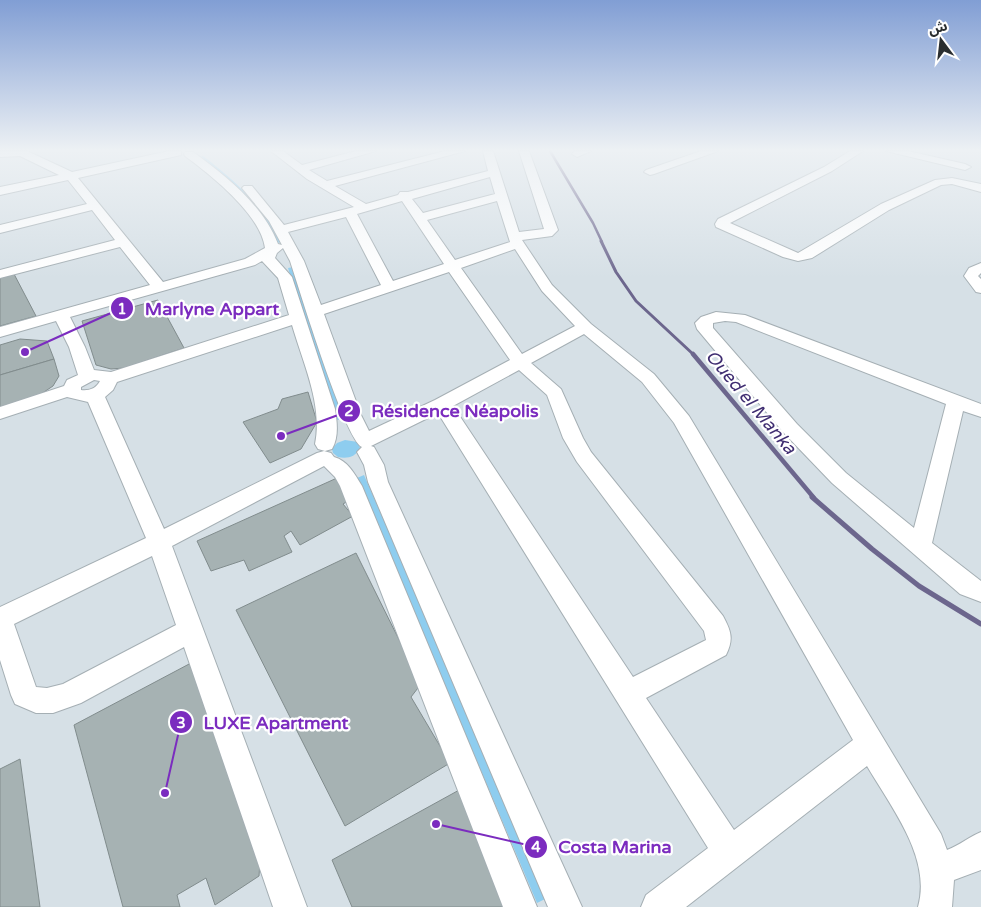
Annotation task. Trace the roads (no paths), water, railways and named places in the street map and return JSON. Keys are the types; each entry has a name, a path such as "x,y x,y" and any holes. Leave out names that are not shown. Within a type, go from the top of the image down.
{"street":[{"path":"84,193 159,287"},
{"path":"235,193 248,206 267,236 273,256 285,277 328,419 327,456 343,472 351,486 520,907"},
{"path":"253,193 268,210 282,230 297,261 352,415 374,465 378,482 565,907"},
{"path":"340,193 363,207"},
{"path":"282,230 414,193"},
{"path":"316,312 452,266 516,240 551,230 538,193"},
{"path":"780,193 721,224 788,254 802,257 886,207 915,193"},
{"path":"404,196 482,312 520,362 553,390 573,438 584,457 702,609 718,633 720,641 717,647 628,694"},
{"path":"420,218 501,196 516,240 532,269 547,288 585,327 648,378 682,420 930,845 938,870 939,895 935,907"},
{"path":"0,229 94,206"},
{"path":"349,211 389,287"},
{"path":"0,274 124,242"},
{"path":"0,332 273,256 289,244"},
{"path":"273,256 297,261"},
{"path":"981,267 974,271 971,276 981,289"},
{"path":"61,315 77,347 90,385 160,542 290,907"},
{"path":"981,411 739,318 717,316 703,323 705,329 790,428 839,478 969,587 981,592"},
{"path":"0,413 70,390 78,396 90,385 106,387 109,379 297,318"},
{"path":"327,456 341,466 358,462 365,444 585,327"},
{"path":"920,547 956,400"},
{"path":"442,404 730,853"},
{"path":"191,630 71,694 55,700 41,702 31,700 25,695 0,620 160,542 327,456 339,436 356,435 365,444"},
{"path":"658,907 872,744"},
{"path":"938,870 972,856 981,848"}],"waterway":[{"name":"Oued el Manka","path":"575,193 602,242"},
{"name":"Oued el Manka","path":"601,241 616,272 636,301 693,354"},
{"name":"Oued el Manka","path":"693,354 814,498"},
{"name":"Oued el Manka","path":"812,497 872,549 919,586 981,624"}],"place":[{"name":"Marlyne Appart","path":"25,352"},
{"name":"Résidence Néapolis","path":"281,436"},
{"name":"LUXE Apartment","path":"165,793"},
{"name":"Costa Marina","path":"436,824"}]}
